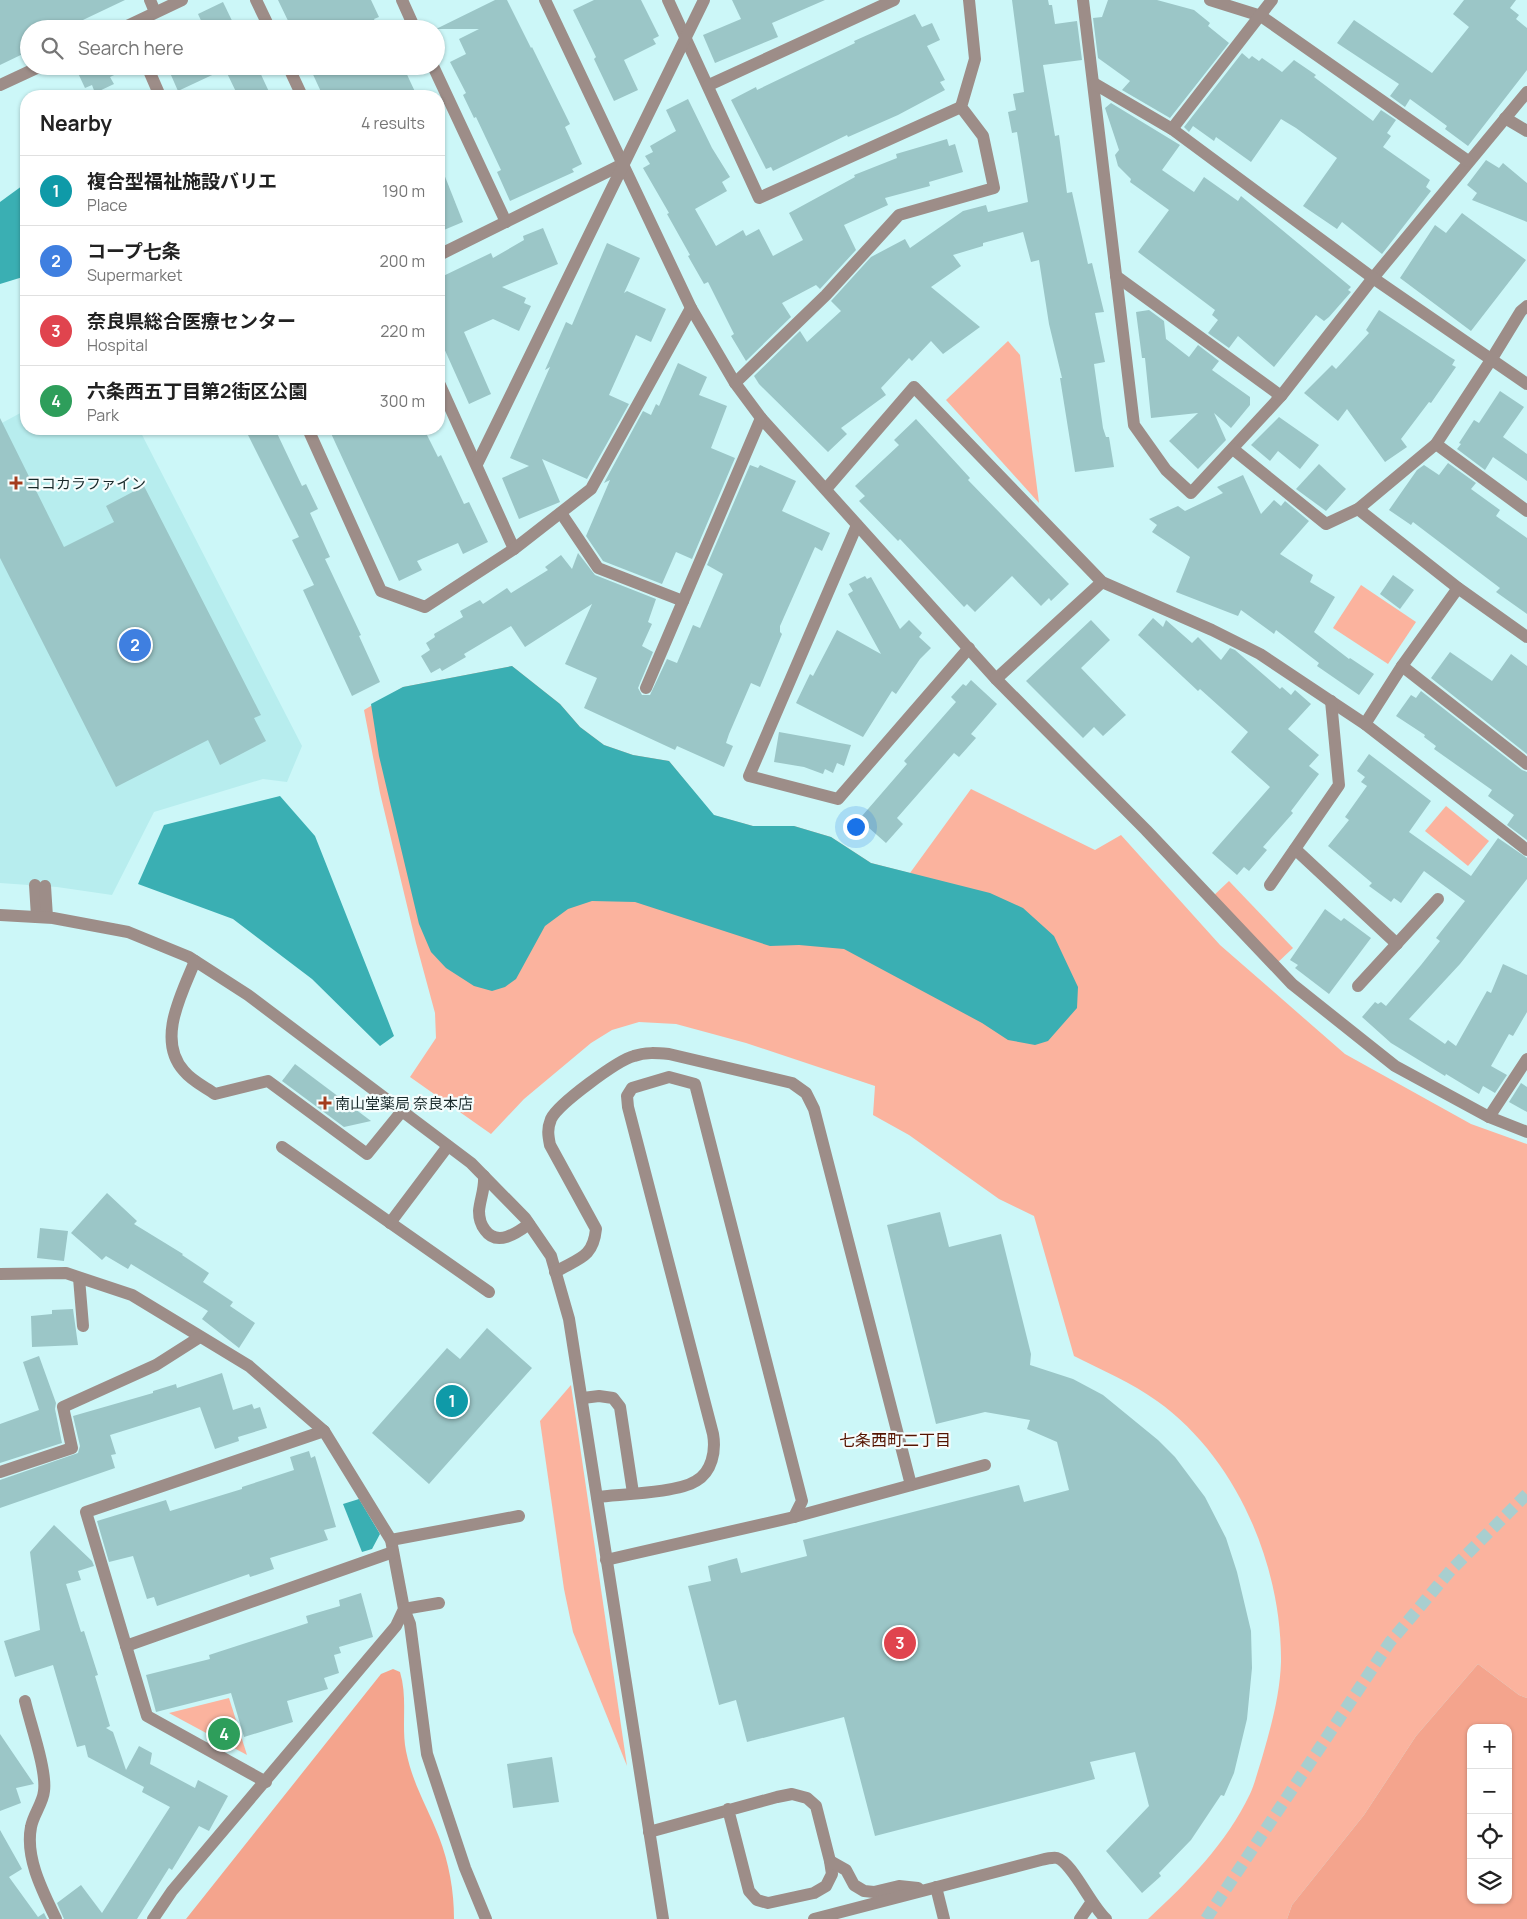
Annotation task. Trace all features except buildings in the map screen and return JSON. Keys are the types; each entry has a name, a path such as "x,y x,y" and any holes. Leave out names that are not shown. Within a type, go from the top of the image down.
{"street":[{"path":"150,0 155,12"},
{"path":"140,20 182,0"},
{"path":"256,0 266,20"},
{"path":"402,0 411,20"},
{"path":"545,0 691,308 735,383 761,418 996,679 1146,830 1292,984 1395,1066 1489,1117 1527,1132"},
{"path":"668,0 709,85 759,198 961,107 975,59 969,0"},
{"path":"477,464 704,0"},
{"path":"709,85 894,0"},
{"path":"1083,0 1095,84 1134,426 1166,470 1191,493 1282,396 1372,278 1527,92"},
{"path":"1210,0 1261,16 1468,161"},
{"path":"1172,129 1272,0"},
{"path":"0,85 22,75"},
{"path":"150,75 157,90"},
{"path":"292,75 299,90"},
{"path":"437,75 444,90"},
{"path":"1095,84 1172,129 1372,278 1527,384"},
{"path":"445,92 506,222"},
{"path":"735,383 826,295 899,215 994,188 983,136 961,107"},
{"path":"1505,118 1527,131"},
{"path":"445,252 623,164"},
{"path":"1116,276 1282,396"},
{"path":"1232,449 1326,524 1358,510 1436,444 1492,360 1521,311 1527,306"},
{"path":"311,435 381,591 425,607 514,549 591,489 691,308"},
{"path":"826,489 914,387 1102,582 1212,630 1260,654 1365,724 1527,850"},
{"path":"445,396 514,549"},
{"path":"646,688 761,418"},
{"path":"1436,444 1527,511"},
{"path":"1358,510 1458,588 1527,637"},
{"path":"561,513 598,568 683,601"},
{"path":"857,525 749,776 838,799 969,648"},
{"path":"996,679 1102,582"},
{"path":"1365,724 1402,666 1458,588"},
{"path":"1402,666 1527,764"},
{"path":"1270,885 1339,785 1331,701"},
{"path":"1295,848 1397,944"},
{"path":"40,885 42,917"},
{"path":"1358,986 1438,899"},
{"path":"0,915 42,917 128,932 195,961 248,995 448,1146 484,1176 530,1224 551,1256 569,1319 583,1398 606,1560 663,1919"},
{"path":"195,961 177,1005 171,1038 175,1056 183,1071 198,1082 216,1094 268,1081 367,1154 402,1111"},
{"path":"555,1272 588,1253 594,1244 596,1229 550,1145 547,1132 552,1118 561,1106 616,1065 633,1056 649,1053 669,1054 792,1083 806,1093 814,1109 911,1484"},
{"path":"1489,1117 1527,1059"},
{"path":"597,1497 681,1487 696,1481 707,1471 716,1451 714,1434 628,1107 627,1096 632,1088 670,1077 695,1084 802,1501 794,1517"},
{"path":"390,1223 448,1146"},
{"path":"282,1147 489,1292"},
{"path":"484,1176 484,1192 479,1211 482,1226 487,1233 500,1238 509,1237 530,1224"},
{"path":"0,1274 66,1274 132,1295 249,1366 324,1431 392,1546 404,1609 410,1624 427,1754 465,1868 486,1919"},
{"path":"79,1278 83,1326"},
{"path":"0,1472 72,1448 63,1407 156,1365 200,1337"},
{"path":"583,1398 599,1396 613,1398 620,1407 633,1493"},
{"path":"266,1782 147,1716 86,1512 324,1431"},
{"path":"606,1560 794,1517 985,1465"},
{"path":"126,1646 392,1546 519,1516"},
{"path":"404,1609 439,1603"},
{"path":"153,1919 172,1891 396,1626 404,1609"},
{"path":"25,1701 41,1766 44,1792 31,1828 30,1849 41,1887 56,1919"},
{"path":"649,1832 728,1810 792,1794 807,1798 816,1806 830,1861 832,1874 826,1886 814,1893 768,1903 757,1900 749,1891 728,1810"},
{"path":"814,1919 1041,1860 1057,1858 1065,1863 1091,1903 1106,1919"},
{"path":"830,1861 846,1870 854,1885 864,1891 874,1892 898,1886 933,1888"},
{"path":"933,1888 944,1919"},
{"path":"1080,1919 1091,1903"}],"shaded area":[{"path":"1008,341 1020,355 1039,503 946,400"},
{"path":"20,413 20,435 142,435 302,746 287,782 263,779 154,812 112,895 57,887 0,883 0,424"},
{"path":"1361,585 1416,622 1388,664 1333,628"},
{"path":"512,666 560,704 580,727 604,745 633,755 669,761 713,815 753,826 794,826 831,837 871,863 910,873 971,789 1095,850 1121,835 1220,945 1345,1054 1471,1124 1527,1144 1527,1698 1519,1695 1478,1664 1416,1736 1364,1815 1292,1905 1287,1919 1148,1919 1192,1876 1218,1846 1252,1790 1272,1723 1280,1674 1279,1626 1273,1589 1263,1552 1249,1517 1232,1483 1210,1452 1185,1425 1157,1401 1127,1383 1074,1356 1034,1216 999,1199 909,1135 873,1115 875,1086 746,1043 676,1024 639,1022 612,1030 591,1043 524,1099 491,1134 410,1077 436,1038 435,1013 380,793 364,710 403,687"},
{"path":"1446,806 1489,841 1468,866 1425,831"},
{"path":"1229,881 1293,948 1275,965 1211,898"},
{"path":"571,1385 627,1766 573,1632 564,1589 540,1421"},
{"path":"1478,1664 1519,1695 1527,1698 1527,1919 1287,1919 1292,1905 1364,1815 1416,1736"},
{"path":"393,1669 400,1672 404,1692 404,1731 409,1763 416,1785 446,1857 452,1888 454,1919 186,1919 381,1674"},
{"path":"229,1698 247,1755 169,1713"}],"water":[{"path":"20,187 20,278 0,284 0,202"},
{"path":"512,666 560,704 580,727 604,745 633,755 669,761 714,815 753,826 794,826 831,837 871,863 990,893 1023,908 1054,936 1078,987 1077,1008 1048,1041 1035,1045 1008,1040 982,1023 844,949 799,945 770,946 635,902 592,901 568,909 545,926 516,979 505,987 492,991 474,986 446,968 431,952 419,924 379,756 371,704 403,687"},
{"path":"280,796 315,836 394,1036 380,1046 312,979 233,919 138,884 164,825"},
{"path":"359,1499 380,1534 372,1549 362,1552 343,1504"}],"tunnel":[{"path":"1206,1919 1390,1642 1451,1570 1527,1494"}],"place":[{"name":"ココカラファイン","path":"16,483"},
{"name":"コープ七条","path":"135,645"},
{"name":"南山堂薬局 奈良本店","path":"325,1103"},
{"name":"複合型福祉施設バリエ","path":"452,1401"},
{"name":"奈良県総合医療センター","path":"900,1643"},
{"name":"六条西五丁目第2街区公園","path":"224,1734"}],"district":[{"name":"七条西町二丁目","path":"895,1440"}]}
